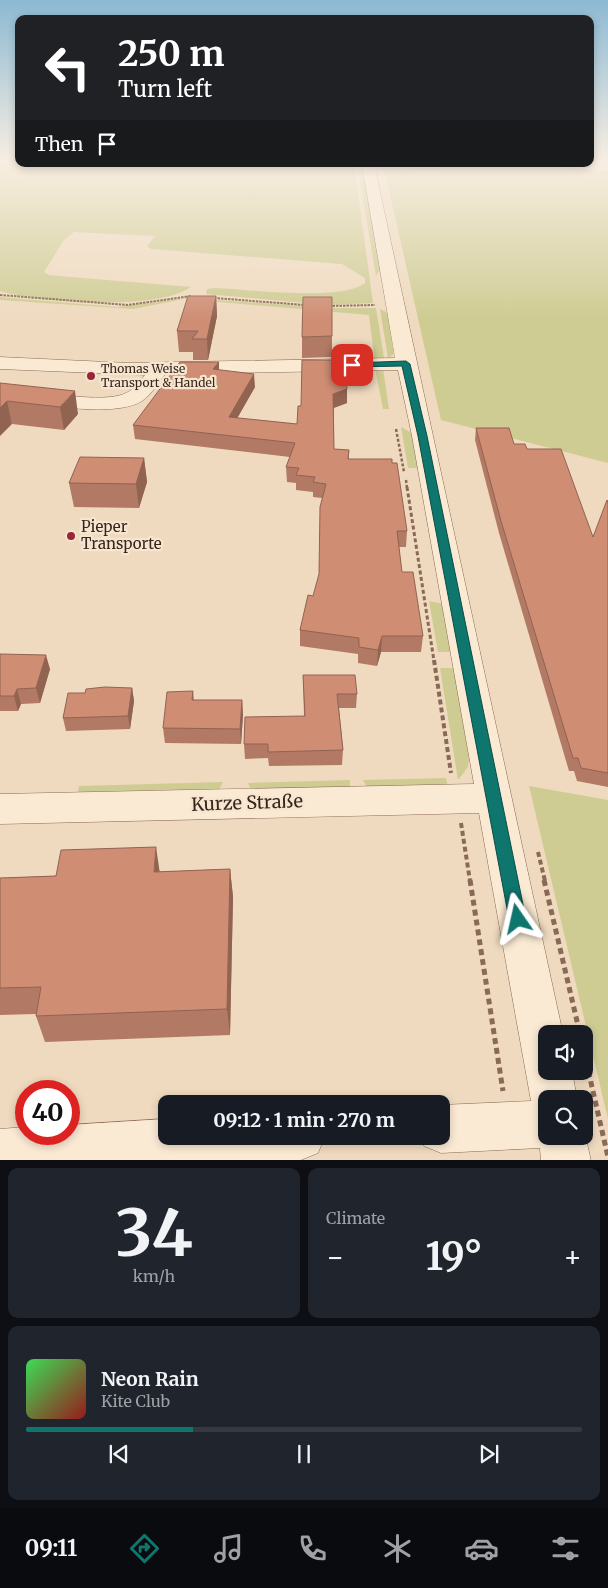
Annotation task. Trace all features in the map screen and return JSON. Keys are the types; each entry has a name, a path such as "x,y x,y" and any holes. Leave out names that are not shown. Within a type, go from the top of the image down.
{"street":[{"path":"377,213 539,1025"},
{"path":"0,362 98,368 406,364"},
{"path":"0,393 109,403 130,399 141,392 160,368"},
{"name":"Kurze Straße","path":"0,809 494,798"},
{"path":"450,1128 527,1124"},
{"path":"0,1153 158,1144"},
{"path":"564,1145 566,1160"}],"path":[{"path":"0,295 128,305 170,297 196,296"},
{"path":"376,297 379,314"},
{"path":"214,298 310,305"},
{"path":"329,306 377,305"},
{"path":"396,428 450,768 527,1124"},
{"path":"590,1080 608,1157"}],"shaded area":[{"path":"0,213 361,213 373,303 328,305 206,294 207,289 215,288 293,293 336,292 353,289 365,283 365,278 342,264 151,249 147,246 155,236 74,232 64,240 44,272 49,275 191,287 174,295 152,299 98,303 42,299 0,291"},
{"path":"365,213 370,213 380,270 376,276"},
{"path":"394,213 608,213 608,463 441,420"},
{"path":"0,297 117,307 187,298 334,308 376,308 384,358 370,359 366,356 374,356 369,315 184,299 133,309 0,300"},
{"path":"380,309 388,313 396,348 394,354 388,358"},
{"path":"375,368 383,368 389,409 383,409"},
{"path":"401,427 412,433 418,468 408,468"},
{"path":"429,601 443,604 452,652 438,652"},
{"path":"440,668 454,668 469,759 468,767 458,780"},
{"path":"446,778 448,786 369,791 363,780"},
{"path":"350,780 350,786 345,791 252,793 248,783"},
{"path":"223,782 217,794 82,798 78,792 79,786"},
{"path":"529,786 608,800 608,1119 593,1056 593,1025 586,1025"}],"building":[{"path":"188,296 216,296 207,339 192,339 198,331 177,331"},
{"path":"303,297 332,297 332,336 302,337"},
{"path":"302,360 332,360 345,365 347,389 333,394 334,449 349,450 348,459 392,459 392,463 397,463 407,531 397,531 402,572 413,572 423,636 382,636 378,650 359,647 359,638 300,630 308,595 313,596 319,574 320,507 326,484 313,482 315,477 296,475 299,468 286,467 295,443 133,425 180,362 219,362 213,369 254,374 229,417 297,424 298,406 301,406"},
{"path":"0,383 75,391 60,407 7,401 0,408"},
{"path":"476,428 509,428 514,444 525,444 527,449 561,449 593,537 607,500 608,773 581,768 578,758 573,758 501,521"},
{"path":"80,457 144,458 136,484 69,483"},
{"path":"0,654 46,655 36,688 17,689 14,696 0,696"},
{"path":"303,675 355,675 357,694 337,694 343,750 268,752 268,744 244,744 245,717 305,716"},
{"path":"105,687 132,688 128,716 63,718 68,693 85,693 86,689"},
{"path":"193,691 192,700 242,700 240,729 163,728 167,692"},
{"path":"156,847 154,872 230,869 227,1009 36,1016 41,987 0,988 0,878 56,876 61,850"}],"place":[{"name":"Thomas Weise Transport & Handel","path":"91,376"},
{"name":"Pieper Transporte","path":"71,536"}],"route":[{"path":"352,365 406,364 518,919"}]}
